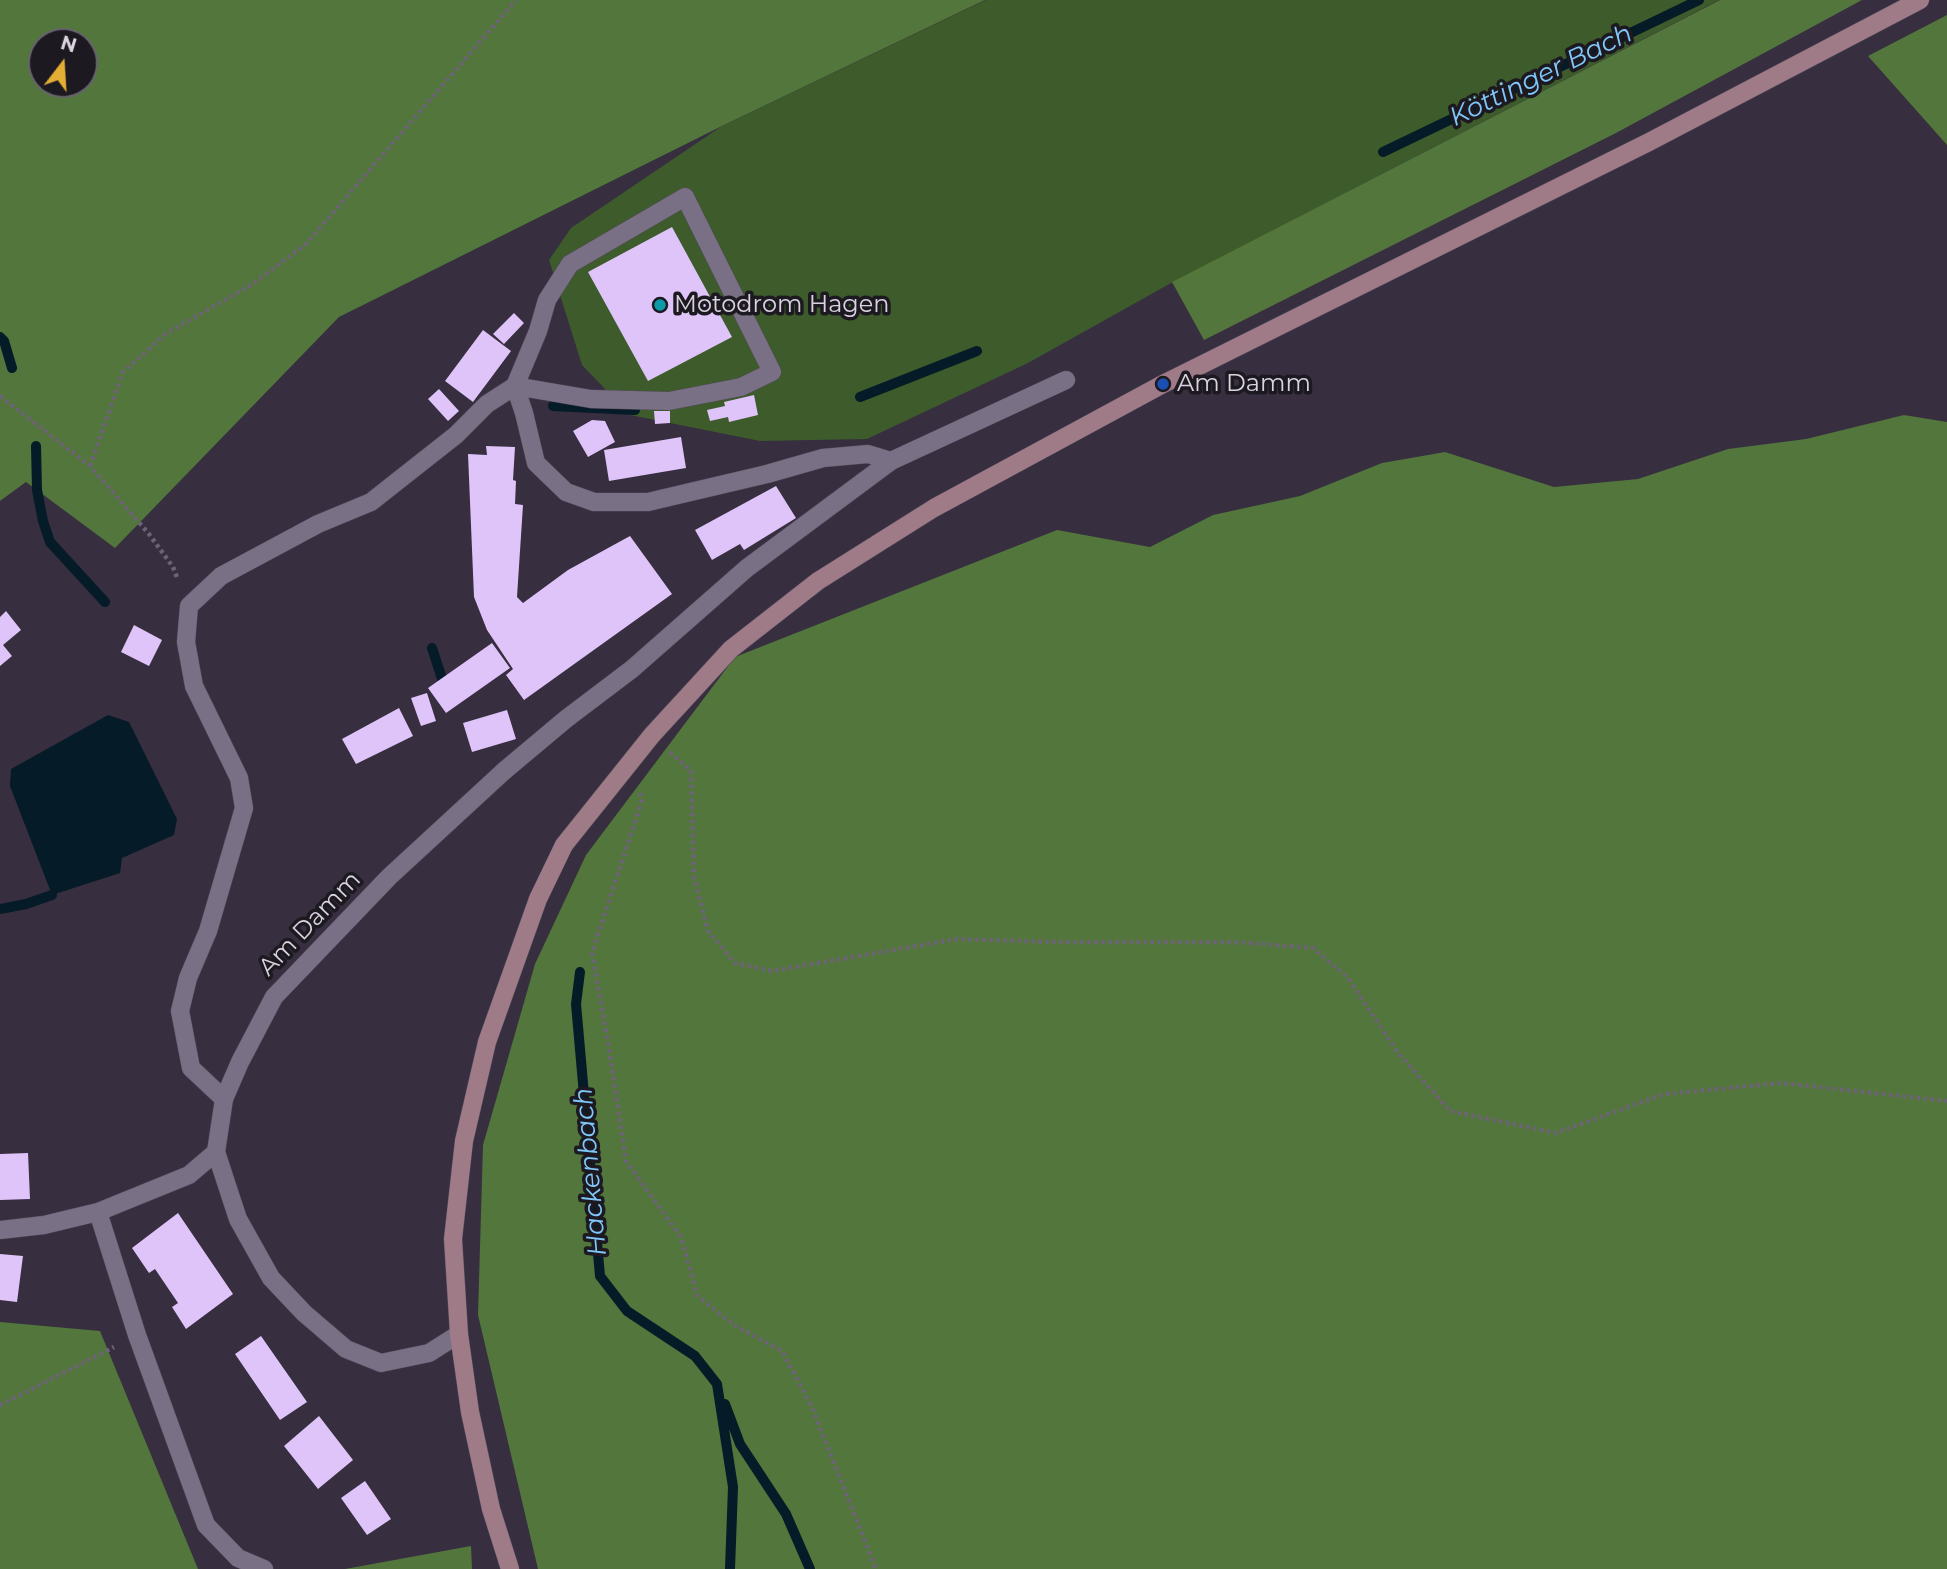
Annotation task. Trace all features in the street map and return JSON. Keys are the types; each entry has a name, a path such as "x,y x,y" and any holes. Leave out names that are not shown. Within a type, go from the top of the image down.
{"main road":[{"path":"510,1569 491,1509 470,1412 459,1335 453,1239 464,1141 487,1042 538,899 565,845 652,735 731,649 818,581 934,508 1163,384 1649,142 1920,0"}],"street":[{"path":"224,1099 191,1068 180,1011 188,978 208,931 244,808 239,778 194,686 186,642 189,606 221,576 318,524 371,502 456,435 487,404 514,386 538,331 547,300 570,264 685,197 772,372 741,387 669,401 592,399 514,386"},
{"name":"Am Damm","path":"459,1335 429,1353 381,1363 346,1349 304,1313 271,1278 238,1219 216,1152 224,1099 274,997 389,877 504,771 632,669 747,568 891,461 1066,380"},
{"path":"514,386 524,413 536,463 566,492 594,502 648,502 823,458 868,454 891,461"},
{"path":"0,1230 44,1225 98,1212 189,1175 216,1152"},
{"path":"98,1212 137,1335 206,1525 238,1558 264,1569"}],"path":[{"path":"89,466 123,372 167,333 251,285 306,244 516,0"},
{"path":"0,396 89,466 149,534 173,566 189,606"},
{"path":"652,735 691,771 694,877 708,931 735,963 772,971 957,939 1236,942 1313,948 1348,978 1398,1053 1450,1111 1556,1133 1664,1094 1781,1083 1947,1101"},
{"path":"629,762 642,800 592,953 626,1161 681,1237 697,1295 734,1325 782,1351 811,1405 876,1569"},
{"path":"0,1405 137,1335"}],"green space":[{"path":"0,0 985,0 724,125 339,317 115,548 26,482 0,501"},
{"name":"Motodrom Hagen","path":"986,0 1719,0 1173,282 1028,363 867,439 760,441 630,415 582,365 549,260 571,228 722,126"},
{"path":"1720,0 1862,0 1616,133 1204,340 1172,282"},
{"path":"1947,15 1947,145 1868,56"},
{"path":"1904,415 1947,422 1947,1569 538,1569 478,1315 483,1145 535,964 586,855 735,657 1057,530 1150,547 1213,515 1300,496 1382,463 1445,452 1554,487 1638,479 1728,449 1806,439"},
{"path":"0,1322 100,1331 198,1569 0,1569"},
{"path":"471,1546 472,1569 345,1569"}],"water":[{"path":"108,715 129,722 177,819 174,835 122,858 120,873 52,895 10,786 11,769"}],"building":[{"name":"Motodrom Hagen","path":"672,227 732,337 648,381 588,272"},
{"path":"514,313 524,323 504,344 493,334"},
{"path":"483,330 511,351 473,402 445,381"},
{"path":"439,389 459,411 448,421 428,399"},
{"path":"754,395 758,415 729,422 728,417 710,421 707,410 725,406 724,402"},
{"path":"654,411 670,411 670,423 655,424"},
{"path":"592,420 605,421 615,442 588,457 573,431"},
{"path":"681,437 686,468 609,481 604,450"},
{"path":"486,446 515,447 515,504 523,505 517,597 523,603 568,570 630,536 672,594 524,700 506,675 513,669 487,630 474,597 468,454 487,455"},
{"path":"776,486 796,518 744,550 740,544 712,560 695,530"},
{"path":"6,611 21,630 3,645 12,656 0,666 0,617"},
{"path":"134,625 162,640 149,666 121,652"},
{"path":"492,643 510,668 446,713 428,688"},
{"path":"427,693 436,721 421,726 411,698"},
{"path":"399,708 413,736 356,764 342,739"},
{"path":"507,710 516,739 472,752 463,723"},
{"path":"28,1153 30,1199 0,1200 0,1154"},
{"path":"178,1213 233,1294 186,1329 172,1307 178,1303 155,1269 149,1273 132,1248"},
{"path":"0,1254 23,1256 17,1302 0,1300"},
{"path":"261,1336 307,1402 280,1420 235,1354"},
{"path":"319,1416 353,1460 318,1489 284,1446"},
{"path":"365,1481 391,1519 367,1535 341,1498"}],"waterway":[{"name":"Köttinger Bach","path":"1383,152 1699,0"},
{"path":"0,337 4,341 12,368"},
{"name":"Köttinger Bach","path":"860,397 977,351"},
{"name":"Köttinger Bach","path":"553,406 635,410"},
{"path":"36,446 37,490 50,542 105,602"},
{"path":"432,648 446,691"},
{"name":"Köttinger Bach","path":"0,909 52,895"},
{"name":"Hackenbach","path":"580,972 576,1004 600,1276 627,1311 695,1356 717,1384 733,1487 730,1569"},
{"path":"725,1404 740,1444 786,1514 810,1569"}],"place":[{"name":"Motodrom Hagen","path":"660,305"},
{"name":"Am Damm","path":"1163,384"}]}
